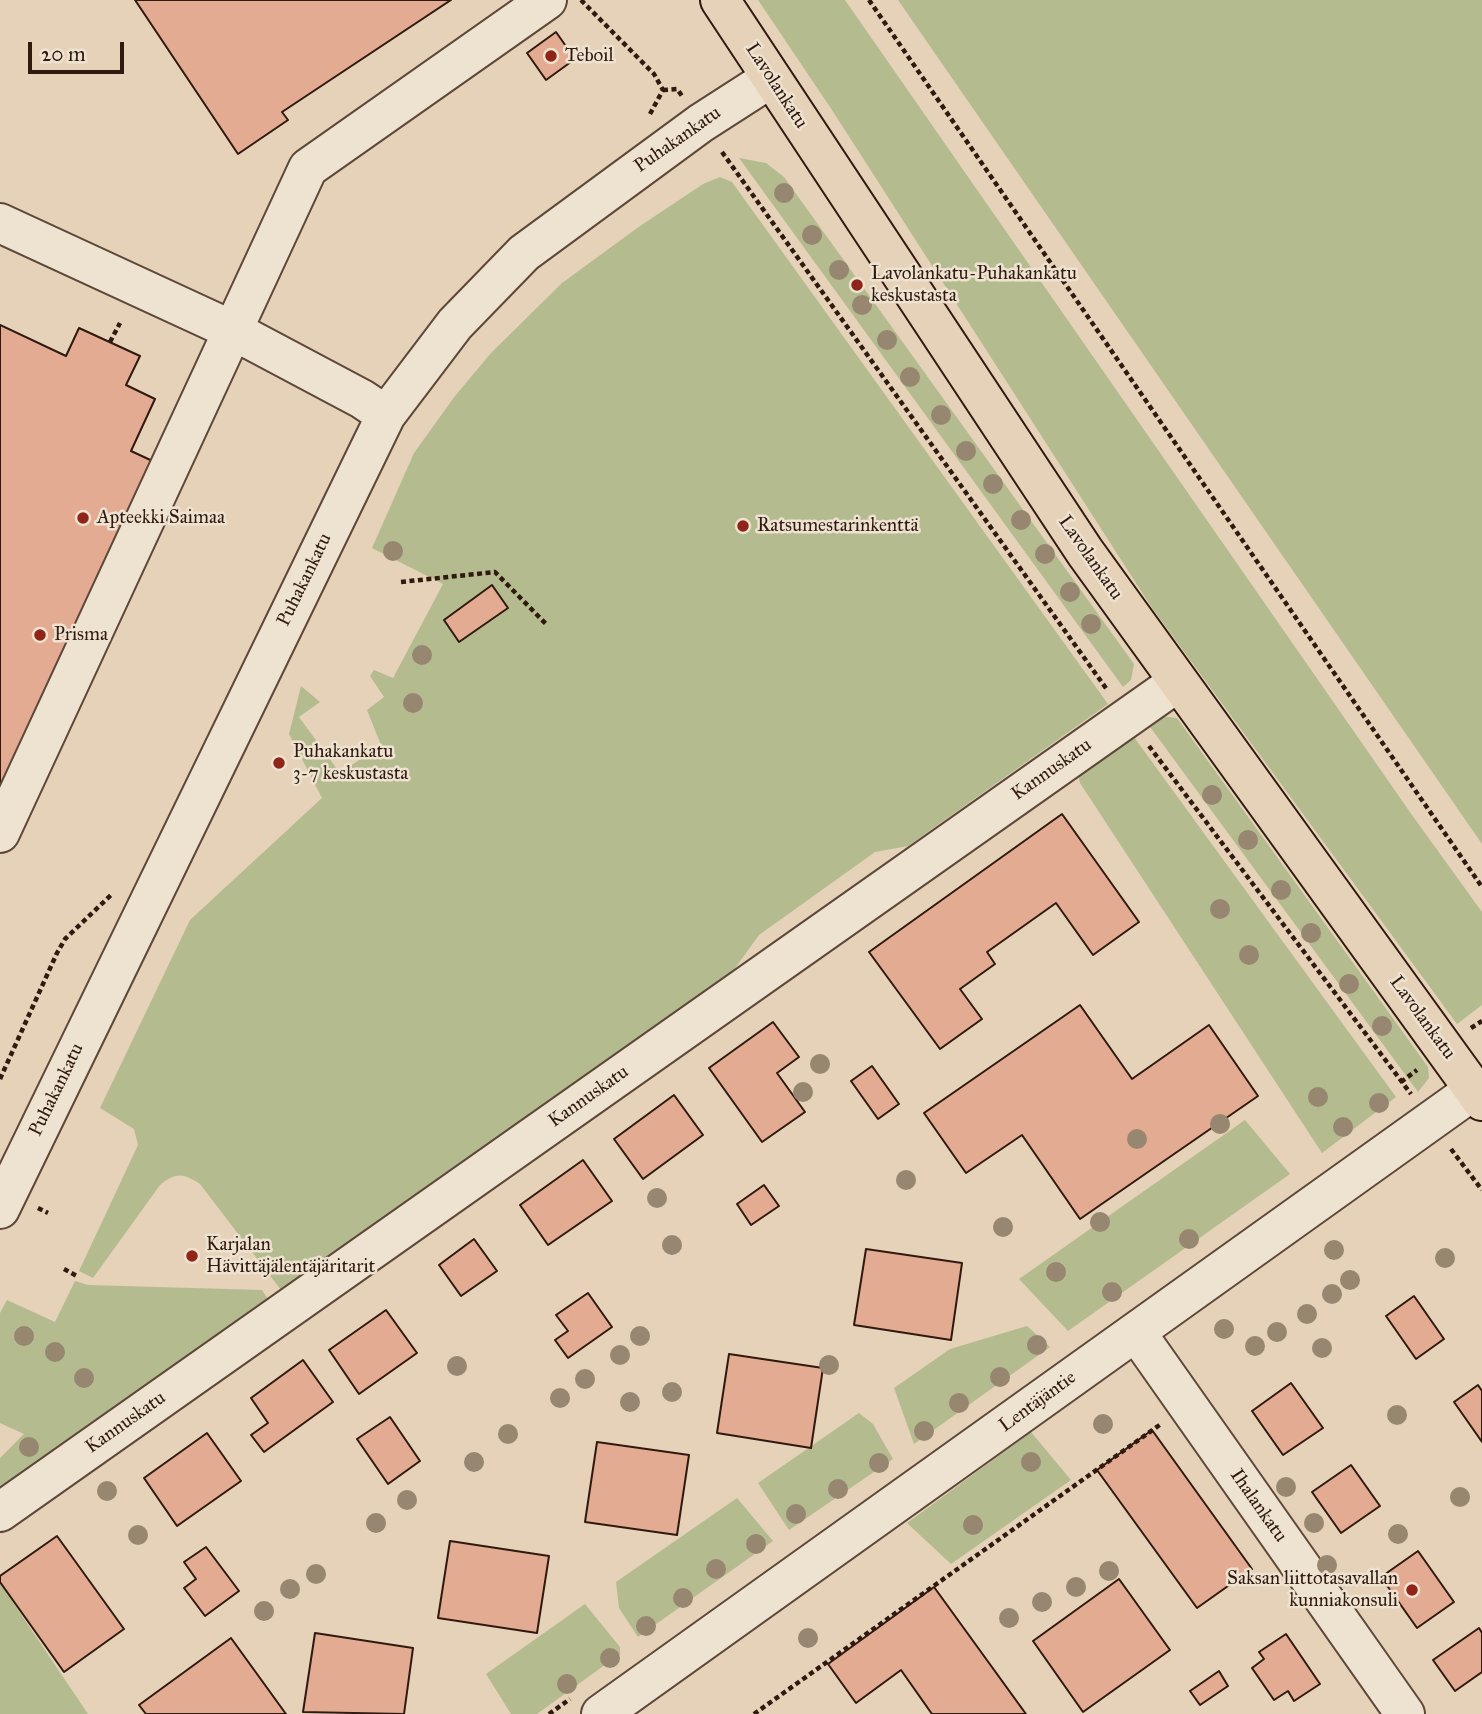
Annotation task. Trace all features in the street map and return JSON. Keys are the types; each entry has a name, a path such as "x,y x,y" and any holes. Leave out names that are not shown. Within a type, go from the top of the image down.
{"main road":[{"name":"Lavolankatu","path":"720,0 1085,552 1478,1096"}],"street":[{"path":"0,833 308,169 547,0"},
{"name":"Puhakankatu","path":"0,1209 386,415 455,324 524,253 620,180 771,78"},
{"path":"0,223 234,331 362,399 386,415"},
{"name":"Kannuskatu","path":"0,1512 1178,682"},
{"name":"Lentäjäntie","path":"601,1714 1431,1121 1478,1096"},
{"name":"Ihalankatu","path":"1136,1332 1405,1714"}],"path":[{"path":"580,0 654,74 663,90 677,89 1128,717 1482,1191"},
{"path":"869,0 1482,887"},
{"path":"110,342 120,323"},
{"path":"401,582 495,572 547,625"},
{"path":"1471,1028 1482,1021"},
{"path":"64,1269 77,1276"},
{"path":"754,1714 1187,1405"}],"green space":[{"path":"758,0 845,0 1482,912 1482,1005 1457,1024 1152,608 832,110"},
{"path":"898,0 1482,0 1482,844"},
{"path":"739,158 766,163 784,177 1134,664 1131,680 1123,687"},
{"path":"720,177 732,182 1108,704 908,846 875,852 759,935 728,978 281,1290 200,1184 180,1176 160,1185 93,1278 79,1271 138,1145 134,1129 100,1108 190,920 322,798 289,734 301,686 320,702 299,717 340,773 381,745 367,710 384,697 370,676 374,670 393,678 443,584 372,548 414,453 455,396 491,353 562,283 640,226 703,184"},
{"path":"1160,716 1177,718 1428,1067 1429,1078 1418,1092 1145,720"},
{"path":"1131,733 1396,1097 1322,1153 1080,783 1076,767"},
{"path":"1245,1120 1290,1174 1068,1331 1019,1279"},
{"path":"75,1281 88,1285 262,1290 269,1301 0,1491 0,1458 24,1434 0,1423 0,1313 7,1300 55,1322"},
{"path":"1027,1326 1050,1347 914,1444 894,1388 950,1349"},
{"path":"859,1413 873,1424 893,1459 789,1530 758,1483"},
{"path":"1031,1432 1071,1480 951,1564 907,1523"},
{"path":"737,1498 773,1541 638,1637 619,1608 616,1582"},
{"path":"0,1583 88,1714 0,1714"},
{"path":"585,1604 620,1647 620,1654 537,1714 511,1714 486,1674"}],"building":[{"path":"135,0 451,0 282,112 288,120 238,154"},
{"name":"Teboil","path":"556,32 575,59 546,80 527,53"},
{"name":"Prisma","path":"0,325 66,356 79,328 140,356 126,385 155,399 131,451 159,464 0,806"},
{"path":"492,585 508,608 459,642 444,620"},
{"path":"1062,814 1139,922 1093,955 1056,903 987,952 995,964 960,989 982,1019 940,1049 869,952"},
{"path":"1080,1005 1132,1079 1209,1025 1258,1096 1080,1219 1022,1135 966,1173 924,1113"},
{"path":"773,1022 799,1057 777,1073 805,1112 762,1142 709,1068"},
{"path":"872,1066 899,1104 878,1119 851,1081"},
{"path":"674,1095 703,1135 643,1179 614,1139"},
{"path":"583,1160 612,1201 548,1245 520,1205"},
{"path":"764,1185 779,1206 751,1225 737,1204"},
{"path":"474,1239 497,1271 461,1296 439,1265"},
{"path":"866,1249 962,1263 951,1340 854,1325"},
{"path":"588,1293 612,1327 568,1358 555,1340 568,1331 556,1315"},
{"path":"1414,1296 1444,1339 1416,1359 1386,1316"},
{"path":"386,1310 417,1353 359,1394 329,1350"},
{"path":"729,1354 823,1368 811,1448 717,1433"},
{"path":"303,1360 333,1402 264,1452 251,1435 268,1423 251,1398"},
{"path":"1291,1383 1323,1428 1283,1455 1252,1411"},
{"path":"1478,1385 1482,1391 1482,1442 1454,1402"},
{"path":"390,1417 420,1461 388,1484 357,1439"},
{"path":"1152,1430 1252,1569 1197,1608 1097,1470"},
{"path":"207,1433 241,1481 177,1526 144,1478"},
{"path":"597,1442 689,1455 677,1535 585,1522"},
{"path":"1351,1465 1380,1506 1341,1533 1312,1492"},
{"path":"57,1536 124,1629 64,1672 0,1582 0,1576"},
{"path":"450,1541 549,1556 537,1633 438,1618"},
{"path":"206,1547 239,1591 205,1616 184,1588 196,1579 184,1562"},
{"path":"1418,1551 1454,1602 1417,1628 1381,1577"},
{"path":"1119,1579 1170,1650 1083,1712 1033,1641"},
{"path":"934,1587 1026,1714 932,1714 901,1670 856,1703 828,1664"},
{"path":"1479,1628 1482,1633 1482,1672 1455,1691 1433,1660"},
{"path":"315,1633 413,1648 404,1714 303,1712"},
{"path":"1286,1634 1320,1684 1294,1701 1288,1691 1274,1700 1252,1668 1264,1659 1259,1652"},
{"path":"231,1638 286,1714 146,1714 139,1705"},
{"path":"1219,1671 1228,1686 1200,1705 1190,1691"}],"place":[{"name":"Teboil","path":"551,56"},
{"name":"Lavolankatu-Puhakankatu keskustasta","path":"857,285"},
{"name":"Apteekki Saimaa","path":"83,518"},
{"name":"Ratsumestarinkenttä","path":"743,526"},
{"name":"Prisma","path":"40,635"},
{"name":"Puhakankatu 3-7 keskustasta","path":"279,763"},
{"name":"Karjalan Hävittäjälentäjäritarit","path":"192,1256"},
{"name":"Saksan liittotasavallan kunniakonsuli","path":"1412,1590"}]}
